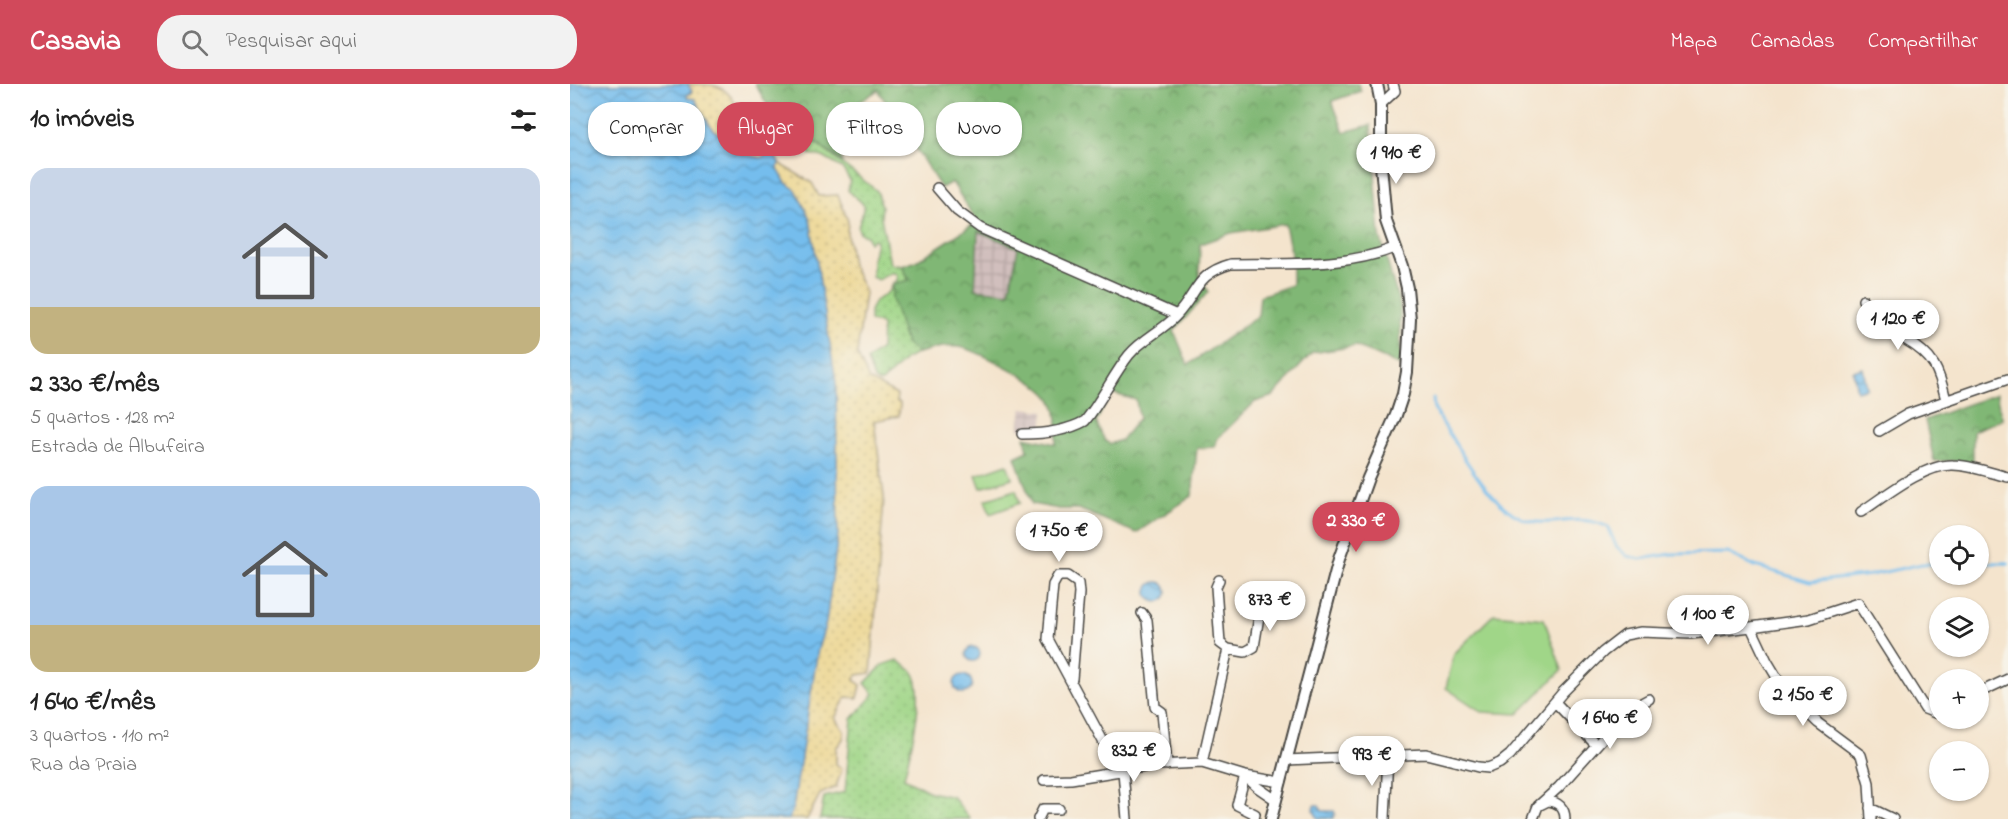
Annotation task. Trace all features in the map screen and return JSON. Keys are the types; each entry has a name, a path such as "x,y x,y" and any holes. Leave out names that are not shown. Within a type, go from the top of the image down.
{"street":[{"path":"1270,819 1339,559 1368,478 1403,394 1410,344 1410,319 1407,288 1402,266 1386,221 1382,193 1381,104 1377,84"},
{"path":"1381,104 1395,91 1393,84"},
{"path":"937,188 957,211 980,228 1177,315"},
{"path":"1022,434 1047,432 1075,426 1085,421 1129,355 1177,315 1200,282 1217,268 1232,264 1341,262 1371,257 1394,248"},
{"path":"1863,300 1877,322 1907,340 1935,363 1940,373 1946,400"},
{"path":"1879,431 1908,414 2008,379"},
{"path":"1861,512 1936,466 1953,465 2008,477"},
{"path":"1072,679 1078,583 1068,576 1058,576 1053,585 1048,639 1072,679 1104,743 1123,771 1128,819"},
{"path":"1219,580 1216,587 1220,643 1228,649 1245,652 1254,647 1262,598 1249,595"},
{"path":"1286,760 1426,754 1478,768 1488,768 1500,763 1510,755 1555,702 1603,652 1626,635 1641,632 1692,634 1751,627 1809,619 1858,603 1925,709 1929,711"},
{"path":"1142,613 1147,620 1155,707 1162,712 1167,765"},
{"path":"1751,627 1767,661 1785,691 1818,723 1861,755 1869,783 1871,819"},
{"path":"1202,763 1228,649"},
{"path":"1989,688 2008,679"},
{"path":"1533,819 1538,806 1559,787 1627,711 1649,699"},
{"path":"1555,702 1596,745"},
{"path":"1385,819 1388,755"},
{"path":"1117,759 1156,765 1202,763 1245,776 1281,782"},
{"path":"1109,773 1117,759"},
{"path":"1044,780 1071,779 1156,765"},
{"path":"1245,776 1276,800"},
{"path":"1245,776 1237,805 1255,814 1254,819"},
{"path":"1559,787 1556,796 1563,808 1565,819"},
{"path":"1538,806 1548,801 1559,804"},
{"path":"1870,808 1893,819"},
{"path":"1038,819 1043,809 1059,809"}],"shaded area":[{"path":"977,231 1018,248 1010,293 975,290"},
{"path":"1022,408 1044,411 1042,429 1019,429"}],"green space":[{"path":"755,84 1358,84 1361,91 1332,101 1344,132 1371,125 1380,236 1400,306 1401,366 1356,346 1312,353 1273,396 1255,402 1216,440 1215,447 1197,448 1192,496 1136,533 1079,509 1059,509 1032,504 1015,457 1028,451 1025,437 1056,444 1057,415 1051,399 1023,376 968,349 948,347 918,353 906,344 892,299 892,284 909,280 902,266 917,261 977,222 952,182 941,188 920,156 924,156 924,102 886,102 878,90 859,102 826,102 826,150 814,141 814,102 766,102","holes":["1285,224 1292,258 1292,285 1260,296 1258,316 1188,365 1174,331 1208,292 1199,276 1200,244 1231,233","978,231 1018,248 1009,293 975,289","1111,393 1136,400 1139,418 1121,440 1110,444 1105,441 1096,422"]},
{"path":"814,142 826,151 826,156 832,156 877,191 882,206 881,217 890,264 902,266 909,281 906,344 918,353 906,359 882,382 874,379 867,360 881,349 882,325 870,321 870,311 875,301 888,292 897,280 897,276 895,273 890,273 878,280 872,277 872,260 876,241 874,239 869,242 867,236 860,233 858,228 864,206 848,190 850,180 842,168 823,157 814,155"},
{"path":"1996,394 2002,419 1973,431 1973,464 1934,461 1925,420"},
{"path":"1007,464 1012,478 981,488 976,475"},
{"path":"1016,490 1020,503 990,514 985,500"},
{"path":"1494,614 1544,619 1562,670 1518,714 1482,712 1446,688 1454,654"},
{"path":"897,660 912,671 918,692 916,723 904,778 930,792 953,797 970,819 820,819 824,797 845,792 852,719 874,694 865,683 883,665"}],"sand":[{"path":"688,84 711,85 724,90 734,102 717,102 717,132 705,117 705,102 692,102 687,98 687,95 692,92"},
{"path":"722,156 733,156 778,168 779,163 812,183 819,196 838,195 848,221 847,233 852,265 865,292 857,354 869,380 897,395 896,402 900,403 899,416 874,421 884,497 871,673 857,675 854,680 861,685 858,698 846,697 835,718 844,731 843,739 836,748 836,764 842,769 836,787 820,794 807,819 751,819"}],"water":[{"path":"570,84 688,84 692,92 687,95 687,98 695,99 697,102 588,102 588,156 705,156 705,116 717,132 717,156 761,158 775,156 779,163 778,169 786,183 796,190 810,219 836,382 838,534 826,623 818,649 793,808 789,819 570,819"},
{"path":"1863,368 1867,388 1857,391 1853,371"},
{"path":"1157,582 1164,585 1167,592 1164,599 1157,602 1150,599 1147,592 1150,585"},
{"path":"973,647 978,649 980,654 978,659 973,661 968,659 966,654 968,649"},
{"path":"963,675 969,678 972,684 969,690 963,693 957,690 954,684 957,678"},
{"path":"1315,805 1319,805 1322,811 1334,811 1334,818 1318,818 1313,810"}],"waterway":[{"path":"1433,398 1434,409 1464,458 1490,493 1505,508 1520,518 1536,522 1581,520 1599,523 1608,527 1616,546 1627,556 1640,559 1672,554 1728,553 1755,566 1810,582 1871,575 1929,564"},
{"path":"1989,563 2008,563"}]}
